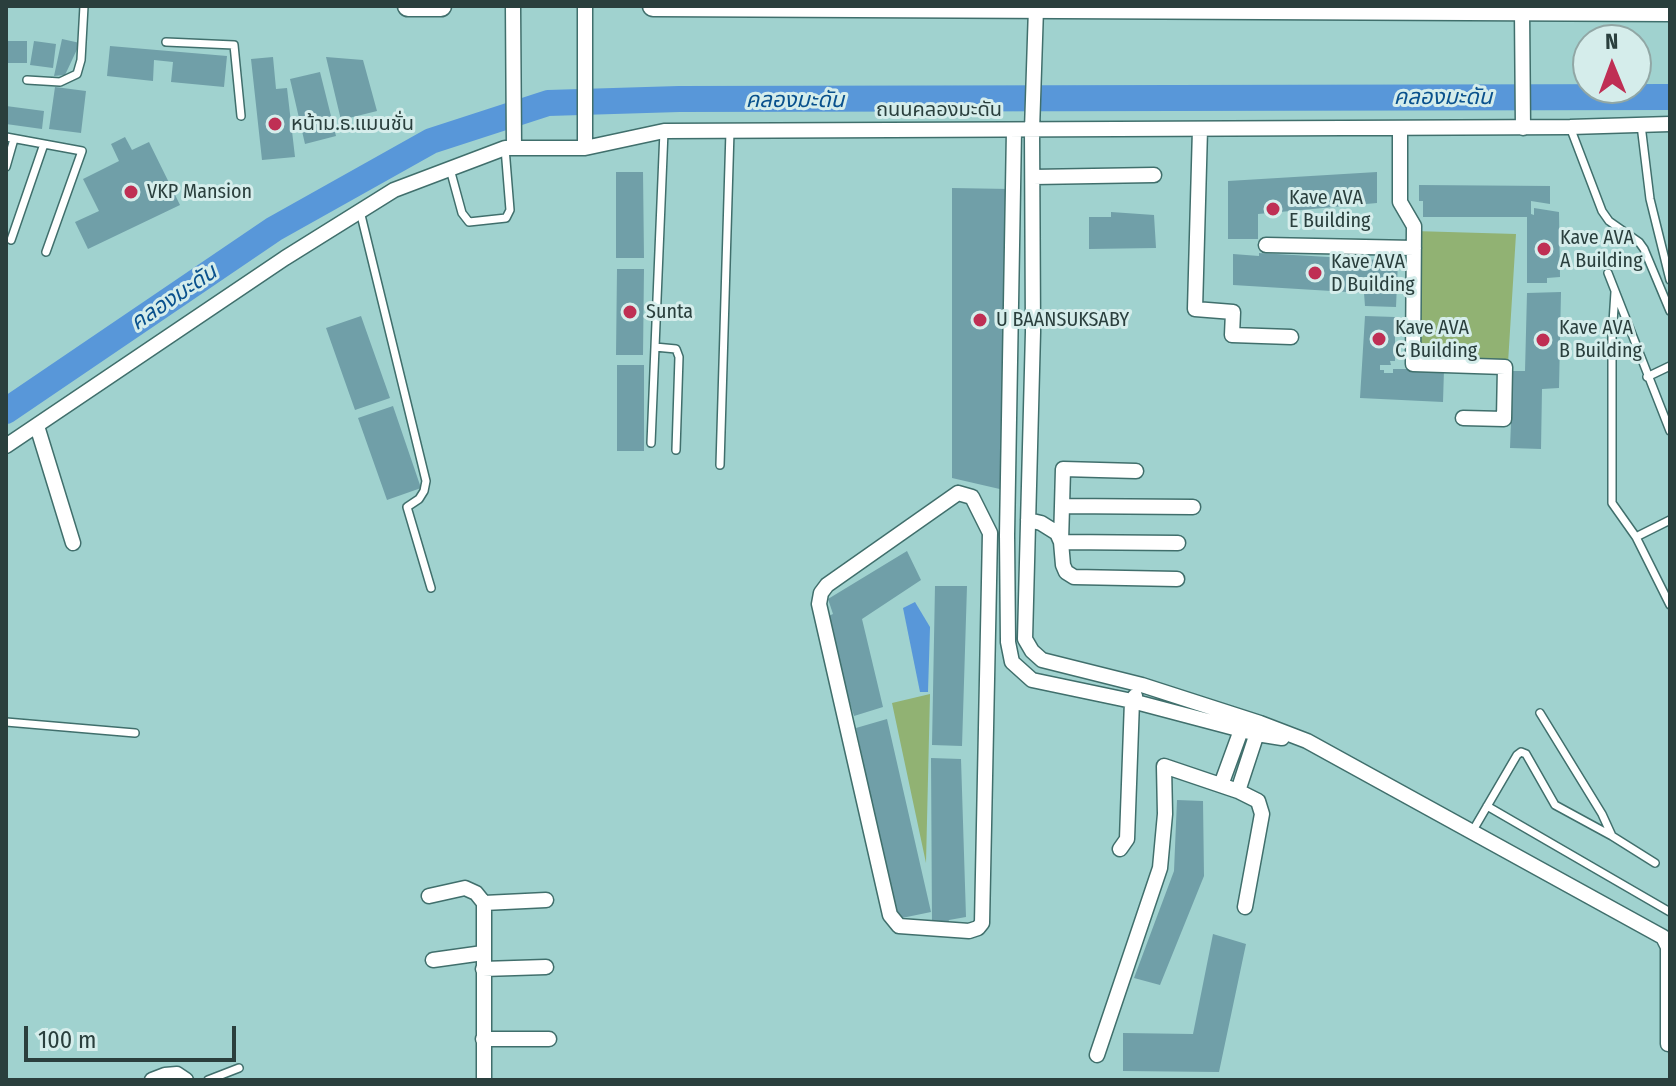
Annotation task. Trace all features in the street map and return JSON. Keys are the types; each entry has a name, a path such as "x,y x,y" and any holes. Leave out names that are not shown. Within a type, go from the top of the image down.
{"main road":[{"path":"408,6 441,6"},
{"path":"653,6 1670,11"}],"street":[{"path":"511,143 513,6"},
{"path":"585,6 585,143"},
{"path":"1036,8 1032,125 1033,332 1025,639 1042,660 1142,685 1251,726"},
{"path":"1522,10 1523,123"},
{"name":"ถนนคลองมะดัน","path":"6,446 285,258 394,190 511,143 585,143 664,131 1014,130 1032,125 1200,129 1400,128 1523,123 1570,127 1670,124"},
{"path":"1400,128 1400,202 1413,221 1413,364 1505,367 1504,419 1463,418"},
{"path":"1200,129 1195,309 1233,312 1232,335 1291,337"},
{"path":"1014,130 1007,535 1008,642 1012,662 1032,680 1251,726 1307,741 1663,937 1668,947 1669,1046"},
{"path":"1033,177 1154,175"},
{"path":"1266,245 1414,248"},
{"path":"37,426 73,543"},
{"path":"1136,471 1063,469 1063,565 1066,572 1074,577 1177,579"},
{"path":"958,493 972,497 990,533 982,923 969,931 899,926 890,915 819,604 821,593 827,585 958,493"},
{"path":"1062,506 1193,507"},
{"path":"1028,520 1051,528 1061,542"},
{"path":"990,533 1027,536"},
{"path":"1061,542 1178,543"},
{"path":"1008,642 1025,639"},
{"path":"1032,680 1042,660"},
{"path":"1120,849 1127,839 1132,701 1142,685"},
{"path":"1221,785 1251,726"},
{"path":"1238,791 1251,726"},
{"path":"1097,1055 1160,868 1165,814 1164,766 1258,801 1262,814 1245,907"},
{"path":"429,896 465,888 476,893 484,903 484,1080"},
{"path":"484,903 546,900"},
{"path":"433,960 483,953"},
{"path":"483,969 546,967"},
{"path":"483,1039 549,1039"},
{"path":"152,1080 177,1074 186,1080"}],"lane":[{"path":"27,80 60,82 77,74 81,60 84,6"},
{"path":"166,42 234,45 241,116"},
{"path":"1641,125 1650,199 1670,280"},
{"path":"1570,127 1602,211 1609,221 1644,249 1670,311"},
{"path":"651,443 664,131"},
{"path":"720,465 730,131"},
{"path":"6,167 10,138 82,151 46,252"},
{"path":"450,169 462,213 469,222 506,218 510,210 511,143"},
{"path":"11,240 44,144"},
{"path":"360,211 426,481 419,499 407,507 431,588"},
{"path":"1608,273 1670,431"},
{"path":"1615,292 1612,503 1636,537 1670,605"},
{"path":"655,347 676,349 679,357 676,450"},
{"path":"1647,377 1670,366"},
{"path":"1636,537 1670,520"},
{"path":"1540,713 1602,814 1612,836"},
{"path":"6,722 135,733"},
{"path":"1472,832 1521,752 1526,754 1555,805 1655,863"},
{"path":"1487,806 1670,912"},
{"path":"208,1080 239,1068"}],"green space":[{"path":"1414,231 1516,234 1508,363 1409,360"},
{"path":"930,694 926,863 892,703"}],"water":[{"path":"915,602 930,627 928,692 920,692 903,608"}],"building":[{"path":"62,39 80,43 65,75 54,76"},
{"path":"7,41 27,41 27,63 6,63"},
{"path":"34,41 56,44 53,68 30,65"},
{"path":"110,46 227,56 224,87 171,82 173,62 154,60 153,81 107,76"},
{"name":"หน้าม.ธ.แมนชั่น","path":"273,57 276,89 287,88 295,157 262,160 251,59"},
{"path":"326,57 363,60 377,111 341,120"},
{"path":"320,72 336,136 305,144 290,79"},
{"path":"55,87 86,91 81,133 49,129"},
{"path":"6,106 44,111 42,129 6,124"},
{"name":"VKP Mansion","path":"125,137 132,150 149,142 180,205 88,249 75,222 99,211 83,179 119,161 111,144"},
{"name":"Sunta","path":"616,172 643,172 644,258 616,258"},
{"name":"Kave AVA E Building","path":"1377,172 1377,203 1258,214 1258,239 1228,239 1228,181"},
{"name":"Kave AVA A Building","path":"1419,185 1550,186 1550,204 1531,201 1531,214 1534,215 1534,208 1559,212 1560,277 1547,278 1547,283 1527,283 1527,217 1423,217"},
{"name":"U BAANSUKSABY","path":"952,188 1010,189 1004,490 952,478"},
{"path":"1111,212 1154,215 1156,248 1089,249 1089,217 1111,217"},
{"name":"Kave AVA D Building","path":"1259,253 1398,261 1396,307 1365,306 1364,293 1233,285 1233,254 1259,256"},
{"name":"Sunta","path":"617,269 644,269 643,355 616,355"},
{"name":"Kave AVA B Building","path":"1561,292 1559,388 1542,389 1541,449 1510,448 1513,371 1525,371 1527,293"},
{"path":"361,316 390,398 355,410 326,328"},
{"name":"Kave AVA C Building","path":"1365,316 1395,317 1395,361 1390,361 1391,365 1380,365 1380,370 1393,373 1393,369 1444,369 1443,402 1360,398"},
{"name":"Sunta","path":"617,365 644,365 644,451 617,451"},
{"path":"393,406 421,488 387,500 358,418"},
{"path":"907,551 921,580 862,619 883,707 854,716 824,618 833,614 828,599"},
{"path":"935,586 967,586 962,746 932,745"},
{"path":"887,719 931,912 897,919 856,728"},
{"path":"931,758 961,759 966,917 949,920 947,926 932,925"},
{"path":"1177,800 1203,801 1204,876 1160,985 1134,978 1174,871"},
{"path":"1213,934 1246,944 1219,1072 1123,1071 1123,1033 1193,1034"}],"waterway":[{"name":"คลองมะดัน","path":"6,411 274,229 431,141 548,103 679,99 1670,97"}],"place":[{"name":"หน้าม.ธ.แมนชั่น","path":"275,124"},
{"name":"VKP Mansion","path":"131,192"},
{"name":"Kave AVA E Building","path":"1273,209"},
{"name":"Kave AVA A Building","path":"1544,249"},
{"name":"Kave AVA D Building","path":"1315,273"},
{"name":"Sunta","path":"630,312"},
{"name":"U BAANSUKSABY","path":"980,320"},
{"name":"Kave AVA C Building","path":"1379,339"},
{"name":"Kave AVA B Building","path":"1543,340"}]}
